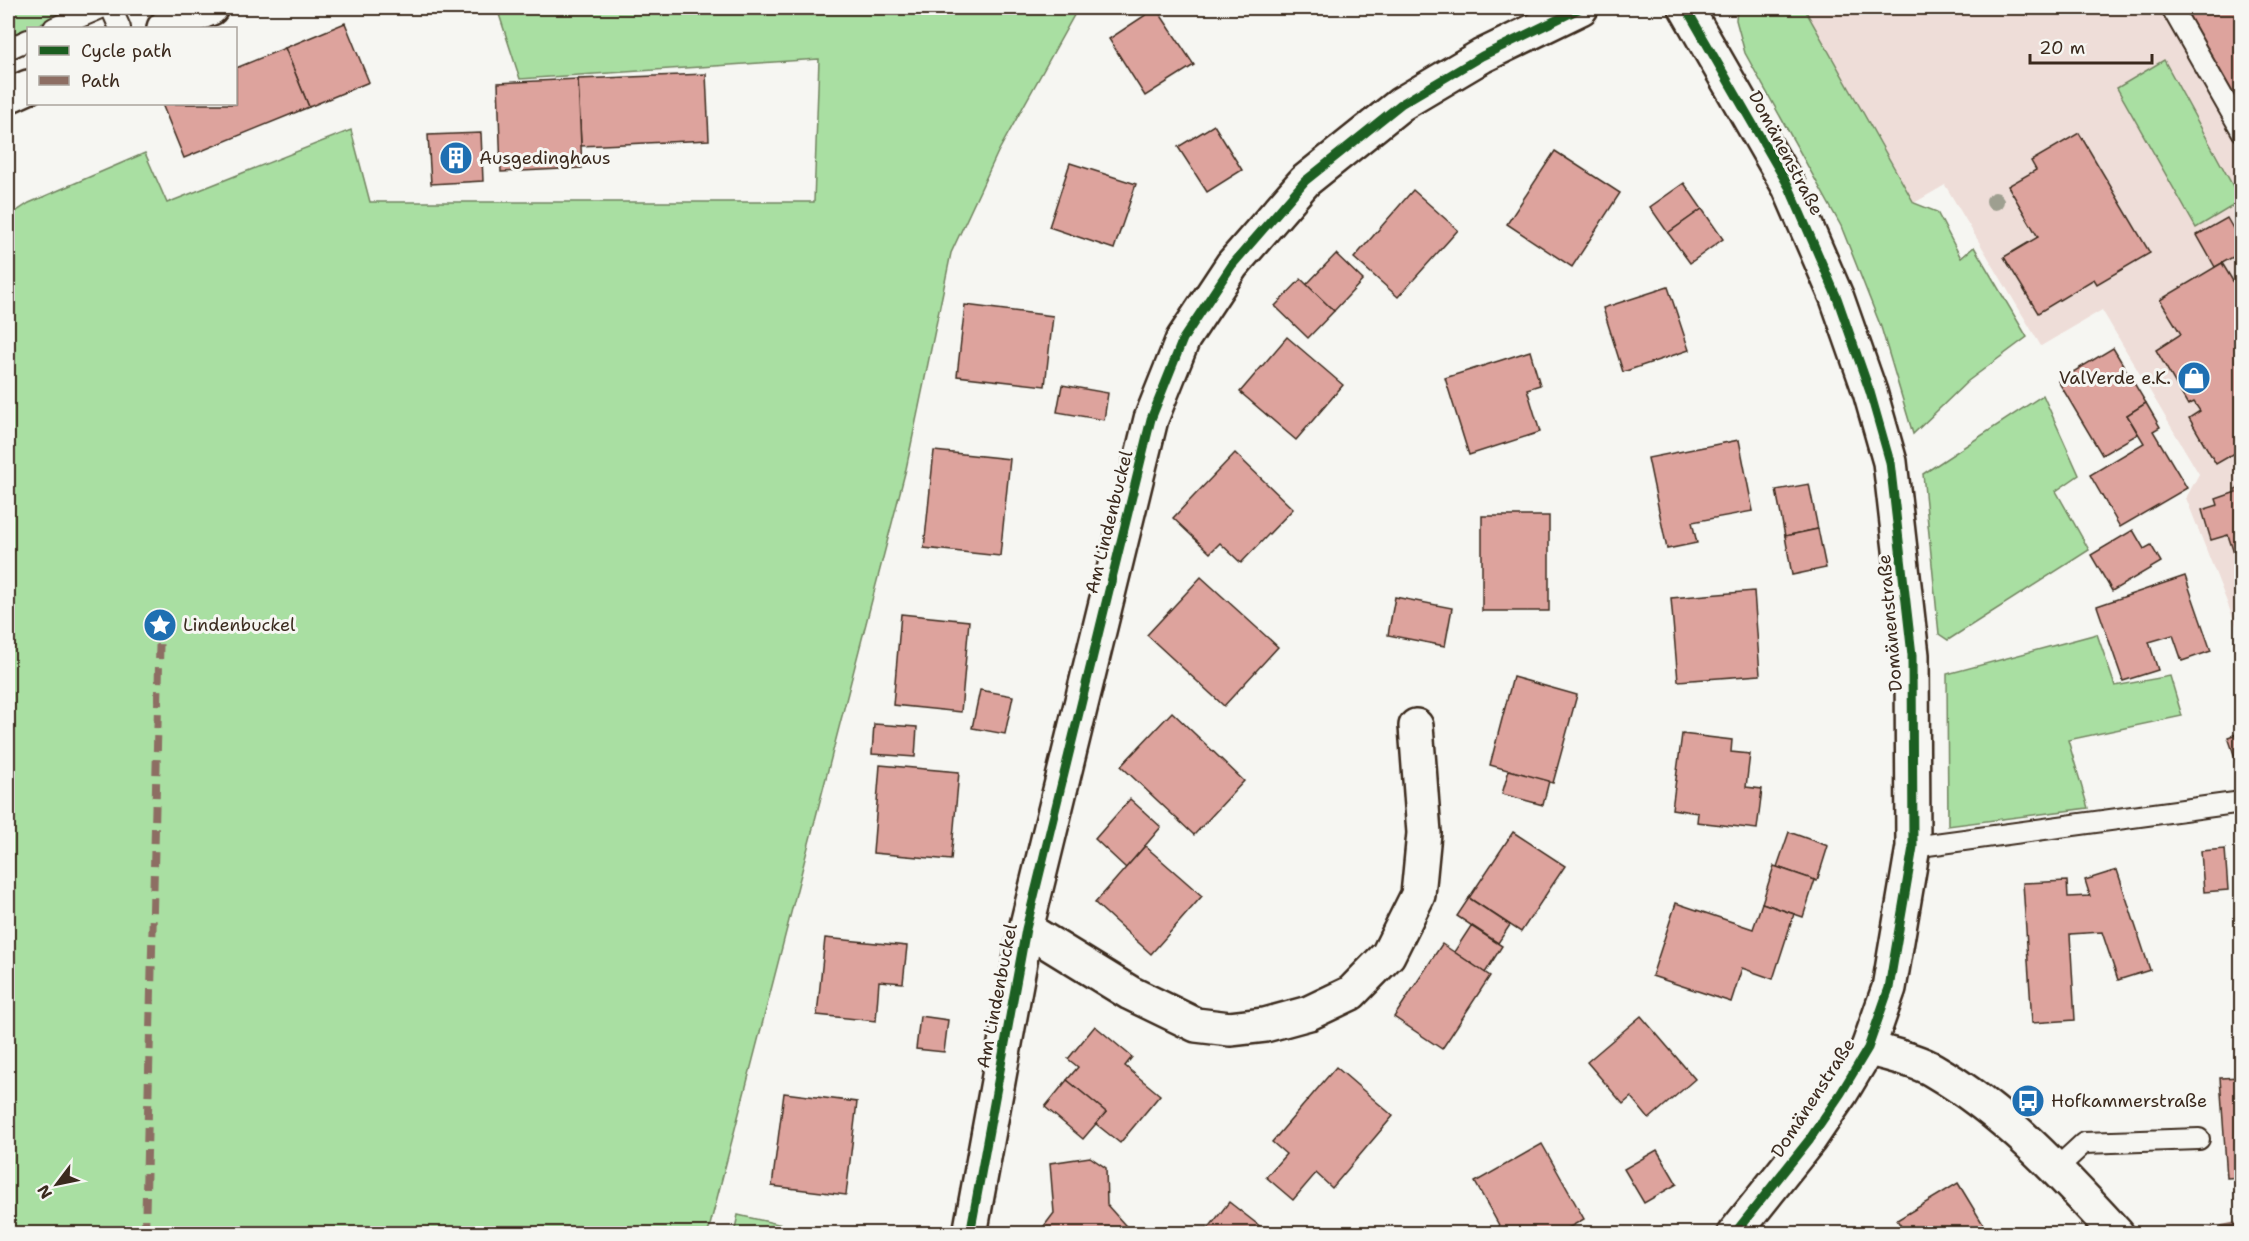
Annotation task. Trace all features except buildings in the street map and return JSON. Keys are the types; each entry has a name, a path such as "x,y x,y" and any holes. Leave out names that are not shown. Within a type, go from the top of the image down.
{"street":[{"path":"166,27 211,8"},
{"name":"Am Lindenbuckel","path":"970,1233 1026,929 1151,419 1183,339 1232,265 1305,181 1401,104 1482,56 1581,8"},
{"name":"Domänenstraße","path":"1686,8 1789,187 1837,298 1870,392 1887,452 1912,655 1913,847 1889,988 1868,1048 1809,1140 1734,1233"},
{"path":"8,96 27,87"},
{"name":"Am Lindenbuckel","path":"1026,929 1130,993 1196,1025 1230,1029 1265,1025 1309,1013 1351,993 1388,955 1418,895 1424,833 1416,726"},
{"path":"1868,1048 1931,1069 2008,1122 2056,1168 2117,1233"}],"lane":[{"path":"56,27 101,8"},
{"path":"111,8 120,27"},
{"path":"2172,8 2241,131"},
{"path":"8,49 27,40"},
{"path":"1913,847 2241,802"},
{"path":"2056,1168 2084,1143 2199,1139"}],"shaded area":[{"path":"1804,8 2241,8 2241,638 2186,498 2199,474 2102,310 2041,346 1945,185 1914,203"}],"green space":[{"path":"8,8 76,8 34,27 27,27 27,30 8,39"},
{"path":"497,8 1078,8 998,152 951,253 906,469 708,1233 8,1233 8,217 29,203 145,153 167,203 351,130 370,202 814,202 819,59 520,79"},
{"path":"1737,8 1804,8 1914,203 1937,212 1961,258 1974,247 2027,337 1968,381 1913,434 1881,327 1841,226 1745,53 1736,20"},
{"path":"2164,60 2241,201 2196,228 2117,88"},
{"path":"2043,395 2079,475 2056,491 2089,550 1948,640 1939,634 1923,474"},
{"path":"2097,634 2115,686 2170,676 2182,716 2068,740 2088,808 1948,826 1947,674"},
{"path":"738,1215 818,1233 734,1233"}],"marked path":[{"path":"145,1234 160,625"},
{"path":"2199,1234 2242,1225"}],"cycle path":[{"path":"970,1234 1026,929 1151,419 1183,339 1232,265 1305,181 1401,104 1482,56 1581,8"},
{"path":"1686,8 1789,187 1837,298 1870,392 1890,462 1912,655 1913,847 1889,988 1868,1048 1841,1093 1809,1140 1734,1234"}],"place":[{"name":"Ausgedinghaus","path":"456,158"},
{"name":"ValVerde e.K.","path":"2194,378"},
{"name":"Lindenbuckel","path":"160,625"},
{"name":"Hofkammerstraße","path":"2028,1101"}]}
